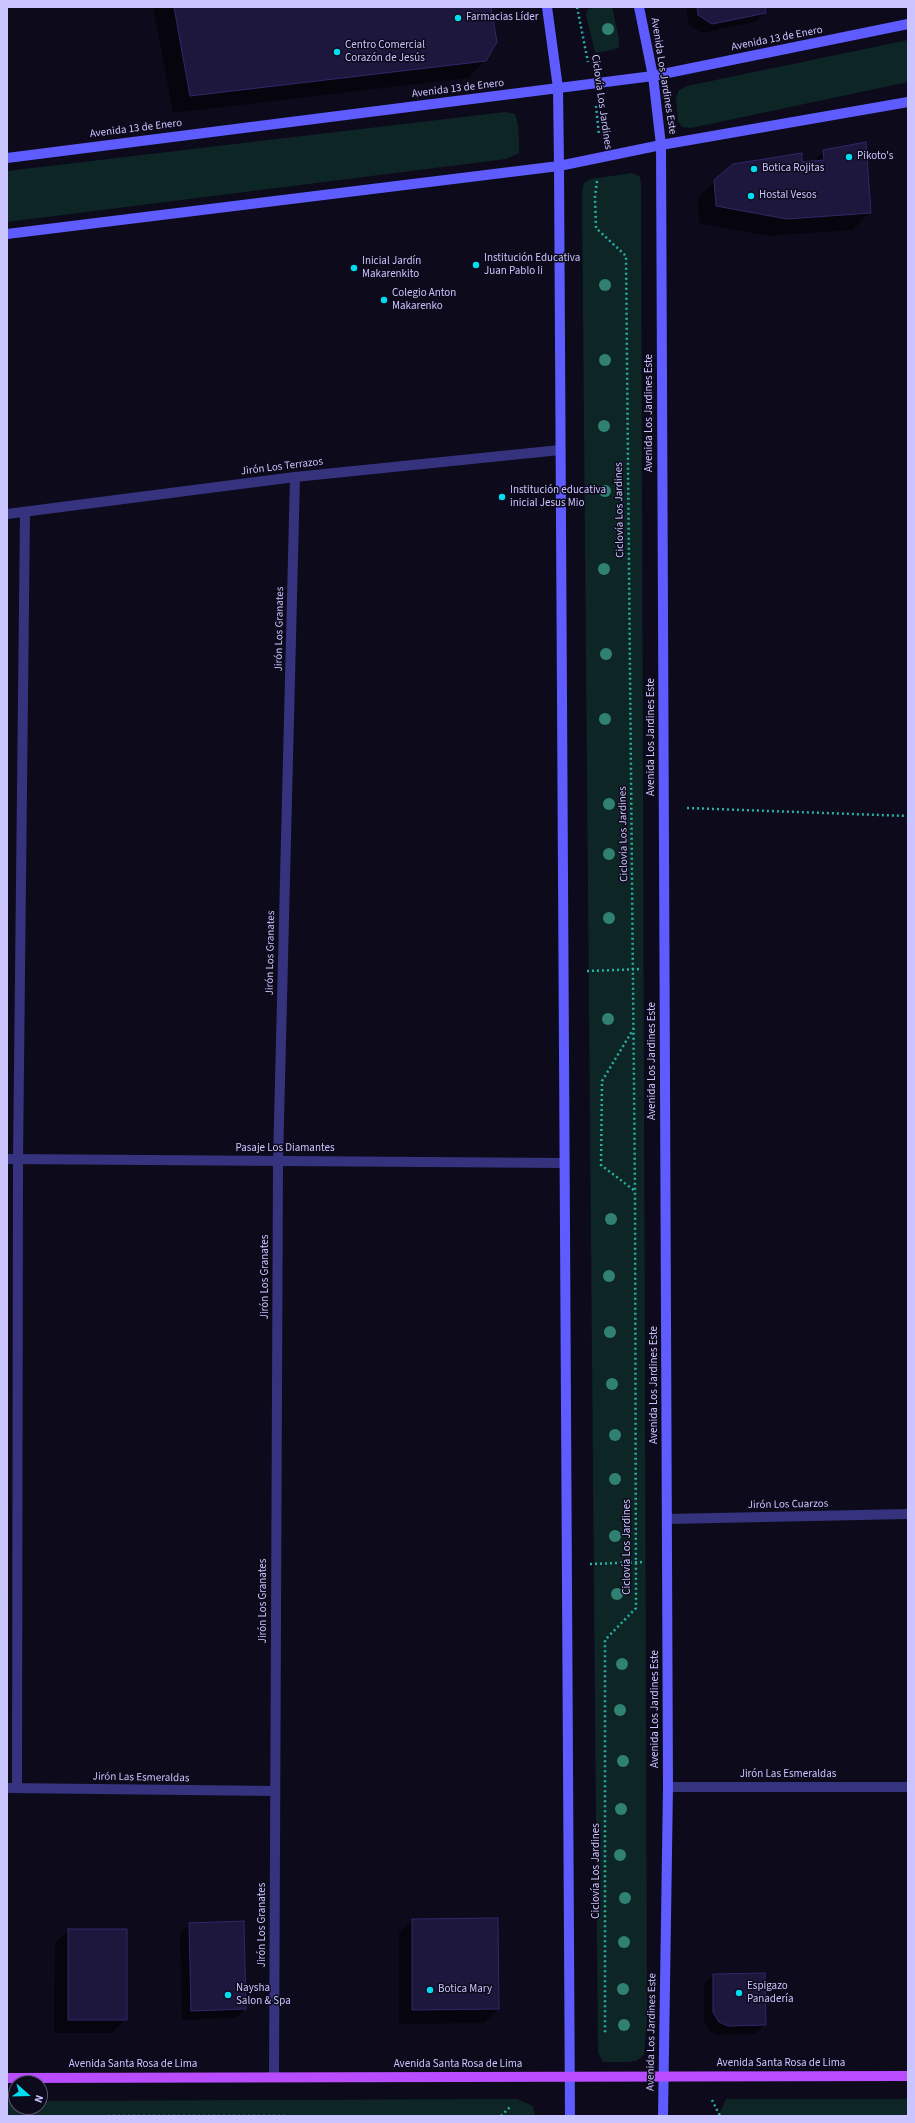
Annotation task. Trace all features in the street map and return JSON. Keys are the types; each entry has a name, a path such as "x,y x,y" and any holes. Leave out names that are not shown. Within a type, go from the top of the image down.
{"main road":[{"path":"547,7 558,88 559,166 570,2116"},
{"name":"Avenida Los Jardines Este","path":"639,7 653,76 661,145 668,1519 668,1787 663,2116"},
{"name":"Avenida 13 de Enero","path":"7,158 653,76 908,24"},
{"path":"7,234 559,166 661,145 908,102"},
{"name":"Avenida Santa Rosa de Lima","path":"7,2078 274,2076 908,2076"}],"street":[{"name":"Jirón Los Terrazos","path":"7,514 295,477 560,450"},
{"name":"Jirón Los Granates","path":"274,2076 278,1161 295,477"},
{"path":"12,1788 25,512"},
{"name":"Pasaje Los Diamantes","path":"7,1159 564,1163"},
{"name":"Jirón Los Cuarzos","path":"668,1519 908,1514"},
{"name":"Jirón Las Esmeraldas","path":"668,1787 908,1787"},
{"name":"Jirón Las Esmeraldas","path":"12,1788 275,1791"}],"path":[{"name":"Ciclovía Los Jardines","path":"577,7 597,114 601,158 595,196 596,228 626,256 634,1027 636,1608 605,1640 605,2035"},
{"path":"664,807 908,816"},
{"path":"563,972 665,968"},
{"path":"634,1027 602,1081 601,1165 635,1191"},
{"path":"566,1564 668,1560"},
{"path":"502,2116 511,2106"},
{"path":"108,2116 286,2116"}],"green space":[{"path":"612,7 619,39 619,47 612,50 595,53 586,15 588,9"},
{"path":"908,40 908,82 691,128 682,127 678,121 676,97 679,90 687,86"},
{"path":"505,112 515,114 518,125 519,141 519,153 506,159 7,222 7,171"},
{"path":"632,173 640,177 641,185 647,2018 644,2055 636,2061 603,2062 598,2052 582,191 584,183 591,179"},
{"path":"517,2099 533,2106 535,2116 7,2116 7,2101 8,2115 48,2115 48,2101"},
{"path":"726,2099 908,2099 908,2116 718,2116"}],"building":[{"name":"Centro Comercial Corazón de Jesús","path":"174,7 491,7 497,42 486,61 190,96"},
{"path":"697,7 765,7 766,13 712,24 698,15"},
{"path":"866,142 871,213 787,219 716,206 714,180 733,164 802,153 802,162 824,160 823,150"},
{"path":"498,1918 499,2009 412,2010 412,1919"},
{"path":"244,1921 246,2009 191,2011 189,1923"},
{"path":"68,1929 127,1929 127,2020 68,2020"},
{"name":"Espigazo Panadería","path":"765,1973 766,2025 728,2026 719,2022 713,2012 713,1974"}],"place":[{"name":"Farmacias Líder","path":"458,18"},
{"name":"Centro Comercial Corazón de Jesús","path":"337,52"},
{"name":"Pikoto's","path":"849,157"},
{"name":"Botica Rojitas","path":"754,169"},
{"name":"Hostal Vesos","path":"751,196"},
{"name":"Institución Educativa Juan Pablo Ii","path":"476,265"},
{"name":"Inicial Jardín Makarenkito","path":"354,268"},
{"name":"Colegio Anton Makarenko","path":"384,300"},
{"name":"Institución educativa inicial Jesus Mio","path":"502,497"},
{"name":"Botica Mary","path":"430,1990"},
{"name":"Espigazo Panadería","path":"739,1993"},
{"name":"Naysha Salon & Spa","path":"228,1995"}]}
